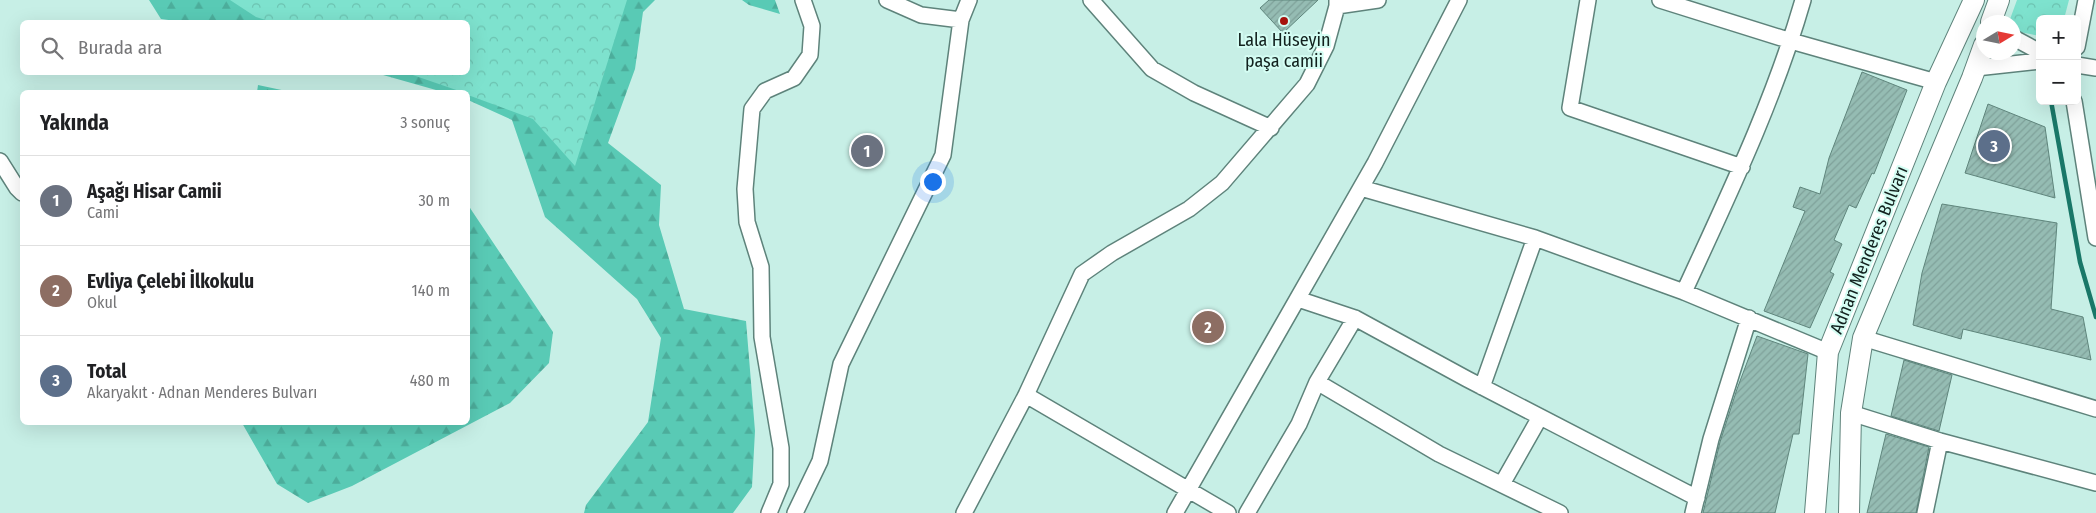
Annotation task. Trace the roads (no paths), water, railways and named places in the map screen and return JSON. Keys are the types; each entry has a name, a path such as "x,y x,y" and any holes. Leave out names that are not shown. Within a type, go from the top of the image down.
{"main road":[{"name":"Adnan Menderes Bulvarı","path":"1815,513 1828,352 1936,82 1974,0"},
{"path":"1994,15 2000,0"},
{"name":"Adnan Menderes Bulvarı","path":"1849,513 1851,413 1863,338 1979,60"}],"street":[{"path":"769,513 781,484 781,448 762,337 761,267 748,222 745,189 752,109 765,90 794,78 810,55 812,26 803,0"},
{"path":"887,0 920,15 961,20"},
{"path":"795,513 820,461 841,364 943,155 961,20 969,0"},
{"path":"1091,0 1152,69 1194,93 1271,128"},
{"path":"964,513 1026,395 1082,274 1112,253 1189,209 1222,183 1307,84 1326,46 1337,3 1378,0"},
{"path":"1174,513 1361,188 1459,0"},
{"path":"1588,0 1570,108 1742,167"},
{"path":"1660,0 1791,42 1936,82"},
{"path":"1684,292 1742,167 1791,42 1803,0"},
{"path":"2081,26 2086,0"},
{"path":"2021,42 2036,50"},
{"path":"1976,68 2036,61"},
{"path":"2081,66 2096,68"},
{"path":"2075,105 2096,238"},
{"path":"0,161 20,191"},
{"path":"1361,188 1536,238 1684,292 1828,352"},
{"path":"1482,387 1536,238"},
{"path":"1298,299 1355,318 1482,387 1697,498"},
{"path":"1247,513 1299,424 1317,382 1355,318"},
{"path":"1693,513 1711,440 1749,318"},
{"path":"1863,338 2096,409"},
{"path":"1317,382 1439,454 1560,513"},
{"path":"1026,395 1228,513"},
{"path":"1851,413 1940,441 2096,483"},
{"path":"1502,484 1540,417"},
{"path":"1925,513 1940,441"}],"waterway":[{"path":"2052,105 2080,262 2096,317"}],"place":[{"name":"Lala Hüseyin paşa camii","path":"1284,21"},
{"name":"Total","path":"1994,146"},
{"name":"Aşağı Hisar Camii","path":"867,151"},
{"name":"Evliya Çelebi İlkokulu","path":"1208,327"}]}
